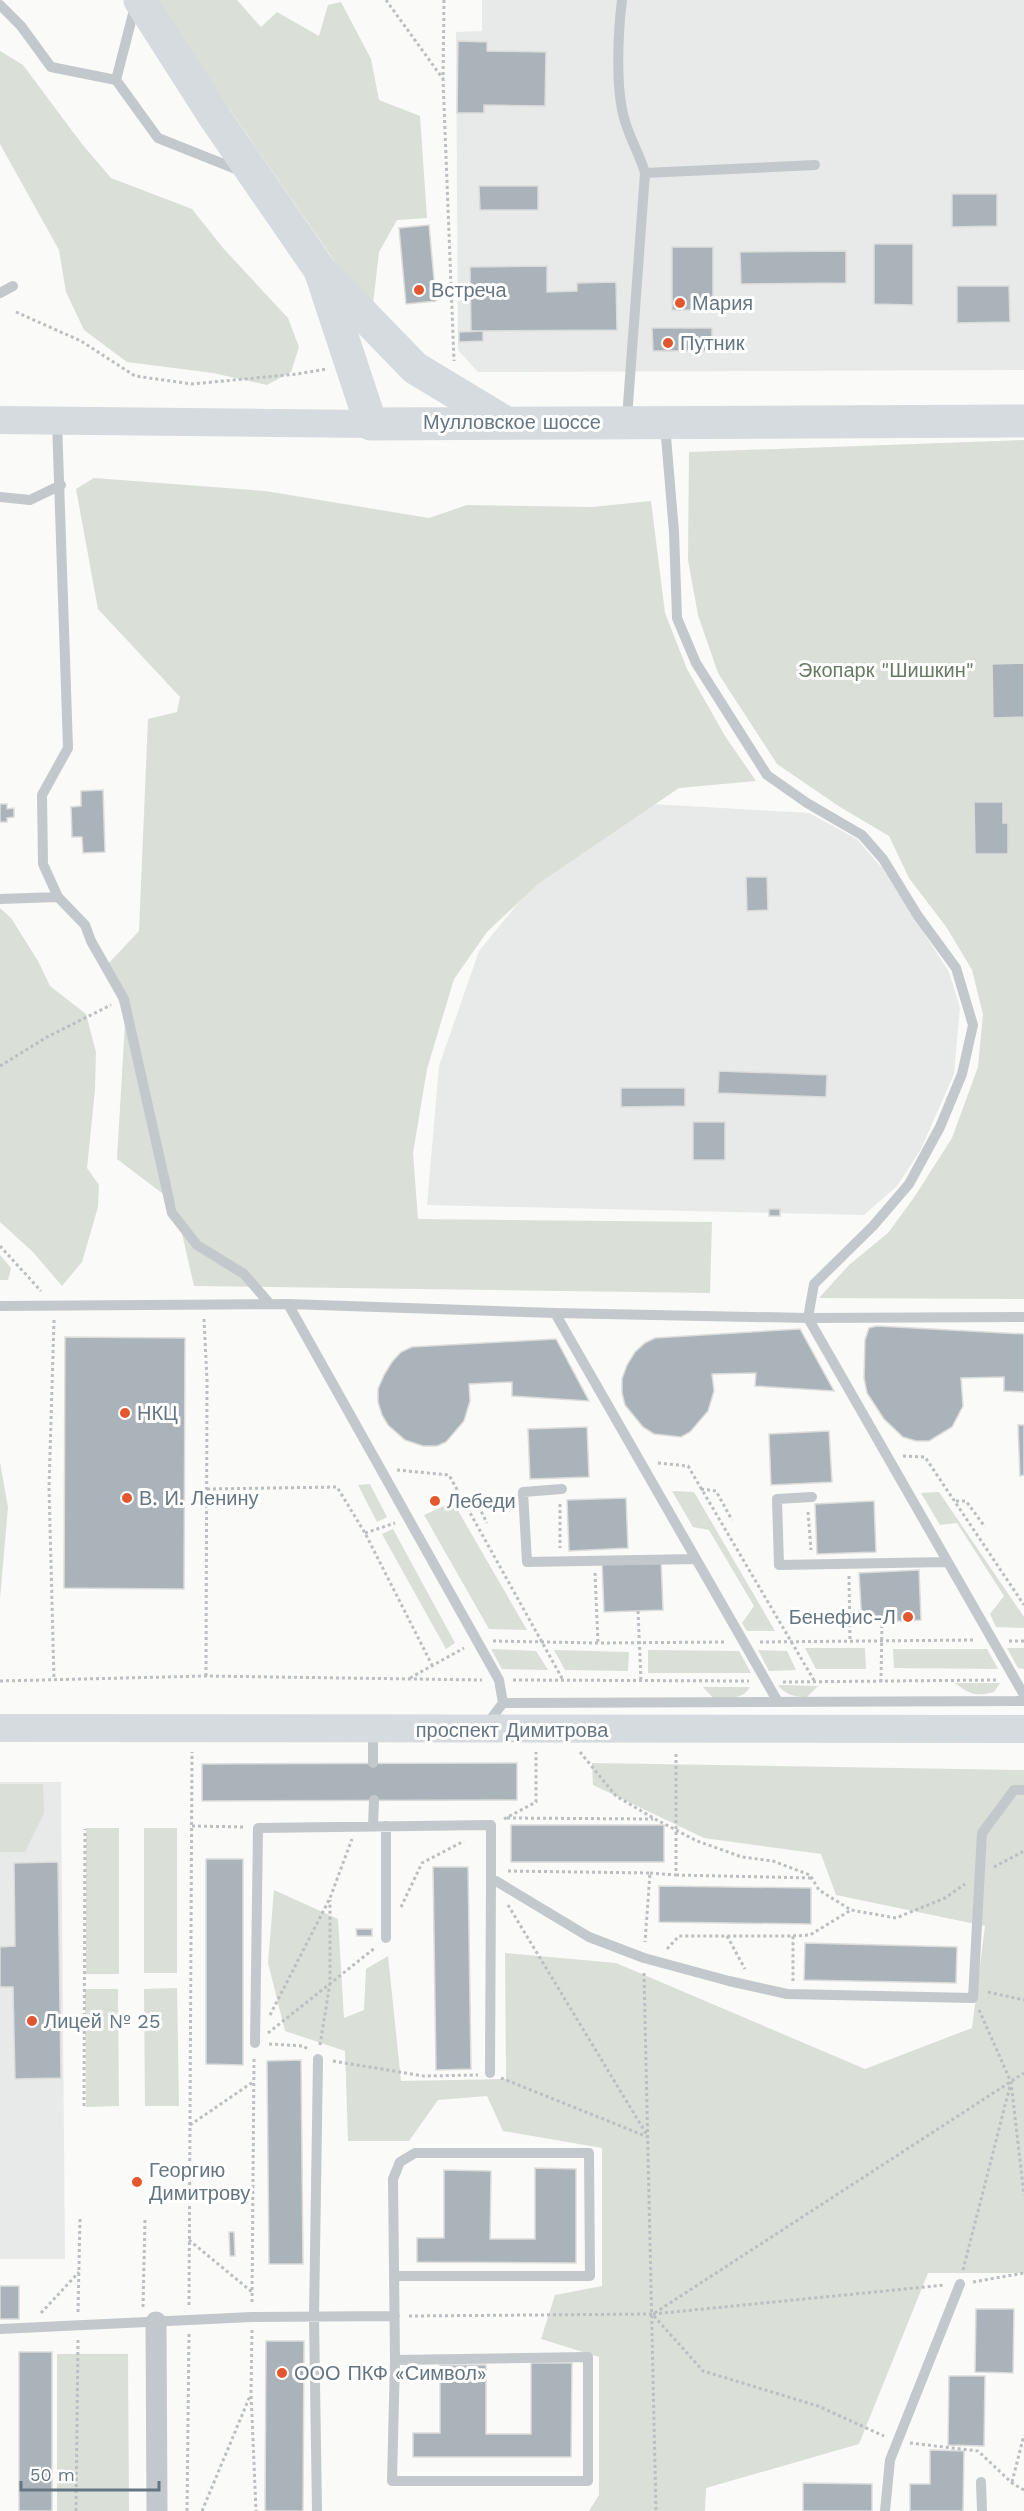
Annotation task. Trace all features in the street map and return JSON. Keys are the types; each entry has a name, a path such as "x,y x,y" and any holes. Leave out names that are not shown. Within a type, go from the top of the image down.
{"highway":[{"path":"138,0 320,270 415,368 504,422"},
{"path":"320,270 371,424"},
{"name":"Мулловское шоссе","path":"371,424 1024,420"}],"main road":[{"name":"Мулловское шоссе","path":"0,420 371,424"},
{"name":"проспект Димитрова","path":"0,1728 1024,1729"}],"street":[{"path":"156,2322 157,2511"}],"lane":[{"path":"116,80 138,0"},
{"path":"622,0 620,95 625,121 639,152 645,173 626,421"},
{"path":"0,5 21,26 51,67 116,80 158,138 256,177"},
{"path":"645,173 815,165"},
{"path":"0,293 13,286"},
{"path":"57,421 61,485 68,748 42,795 42,864 58,897 85,925 91,941 124,999 172,1213 197,1245 244,1274 270,1304"},
{"path":"664,421 674,532 676,618 696,663 767,775 807,803 862,835 883,859 918,916 956,968 973,1025 962,1074 940,1127 909,1184 873,1226 814,1284 808,1318 1024,1695"},
{"path":"0,498 30,500 61,485"},
{"path":"0,899 58,897"},
{"path":"0,1306 288,1304 555,1313 808,1318 1024,1317"},
{"path":"288,1304 499,1680 503,1703 483,1730"},
{"path":"555,1313 778,1702"},
{"path":"561,1489 524,1492 527,1562 696,1559"},
{"path":"810,1497 777,1499 779,1565 947,1562"},
{"path":"503,1703 1024,1701"},
{"path":"373,1730 373,1763"},
{"path":"491,1875 589,1937 644,1958 754,1986 793,1995 976,1994 982,1833 1014,1790 1024,1790"},
{"path":"373,1826 374,1800"},
{"path":"386,1826 386,1938"},
{"path":"255,2043 258,1828 491,1826 490,2073"},
{"path":"317,2511 314,2317 318,2059"},
{"path":"395,2277 590,2276 589,2153 415,2153 400,2162 393,2179 395,2360 392,2481 588,2481 588,2357 395,2360"},
{"path":"885,2511 890,2460 960,2284"},
{"path":"0,2329 252,2317 395,2316"},
{"path":"981,2482 982,2511"}],"path":[{"path":"386,0 443,79"},
{"path":"444,0 443,79 455,394"},
{"path":"16,312 81,341 135,376 192,384 297,374 352,365"},
{"path":"0,1066 47,1037 124,999"},
{"path":"0,1246 54,1306 50,1487 54,1680"},
{"path":"204,1305 207,1381 206,1676"},
{"path":"886,1455 924,1457 1024,1605"},
{"path":"640,1462 688,1466 815,1682"},
{"path":"382,1468 448,1475 563,1680"},
{"path":"207,1489 337,1487 365,1533 433,1665"},
{"path":"561,1489 561,1562"},
{"path":"701,1489 716,1491 732,1520"},
{"path":"810,1497 812,1564"},
{"path":"464,1502 476,1501 487,1523"},
{"path":"954,1501 966,1501 985,1527"},
{"path":"365,1533 410,1518"},
{"path":"594,1561 598,1643"},
{"path":"849,1563 850,1641"},
{"path":"638,1611 641,1681"},
{"path":"881,1682 882,1622"},
{"path":"408,1679 477,1641 598,1643 1024,1641"},
{"path":"491,1826 536,1802 536,1730"},
{"path":"187,2511 192,1752"},
{"path":"579,1752 616,1796 655,1819 697,1841 742,1857 773,1861 810,1875 819,1890 851,1910 897,1918 945,1898 980,1874 1024,1851"},
{"path":"676,1752 676,1875"},
{"path":"506,1818 655,1819"},
{"path":"192,1826 258,1828"},
{"path":"256,2511 251,2393 255,2043 330,1898 357,1826"},
{"path":"84,2106 85,1829"},
{"path":"491,1875 650,1873 812,1878"},
{"path":"650,1873 644,1958 656,2511"},
{"path":"491,1875 648,2137"},
{"path":"318,2059 330,1983 330,1898"},
{"path":"657,1961 679,1936 810,1935 851,1910"},
{"path":"727,1936 754,1986"},
{"path":"793,1936 793,1995"},
{"path":"1024,2000 976,1994 1011,2082 1024,2195"},
{"path":"255,2043 304,2046 318,2059 424,2076 469,2076 490,2073 648,2137"},
{"path":"653,2314 1024,2073"},
{"path":"190,2124 253,2082"},
{"path":"960,2284 1011,2082"},
{"path":"79,2306 80,2218"},
{"path":"189,2240 252,2292"},
{"path":"28,2327 79,2272"},
{"path":"395,2316 653,2314 960,2284 1024,2273"},
{"path":"653,2314 703,2371 818,2406 897,2442 978,2451 1011,2483 1024,2490"},
{"path":"76,2511 78,2325"},
{"path":"202,2511 251,2393"},
{"path":"1011,2483 1024,2435"}],"shaded area":[{"path":"482,0 1024,0 1024,370 478,372 458,350 456,32 482,31"},
{"path":"602,801 809,813 857,839 882,868 949,972 960,1008 954,1074 921,1149 897,1186 864,1215 427,1205 439,1066 479,951"},
{"name":"Лицей № 25","path":"0,1782 61,1782 65,2259 0,2259"}],"green space":[{"path":"154,0 237,0 261,27 277,12 319,36 328,5 341,2 371,59 379,100 420,116 427,218 397,220 379,252 373,305 362,301"},
{"path":"0,51 23,65 82,144 111,178 192,209 223,248 288,318 299,347 291,372 267,385 213,373 127,362 84,330 66,292 59,250 0,144"},
{"name":"Экопарк \"Шишкин\"","path":"1024,440 1024,1299 819,1298 849,1265 888,1233 952,1138 978,1067 983,1014 972,970 947,928 909,878 889,836 840,807 777,764 718,673 698,615 688,560 689,452"},
{"path":"94,478 265,491 429,518 467,505 592,507 651,501 665,613 687,669 725,736 756,781 679,788 539,883 487,932 454,979 427,1069 413,1153 418,1219 712,1222 710,1293 194,1286 175,1203 117,1159 125,1023 108,964 139,931 148,719 177,712 180,697 98,609 76,489"},
{"path":"0,908 11,918 38,961 50,986 86,1014 96,1052 95,1089 87,1168 99,1185 98,1207 82,1262 62,1286 33,1252 0,1222"},
{"path":"0,1255 11,1268 8,1280 0,1280"},
{"path":"0,1462 8,1507 0,1599"},
{"path":"370,1484 387,1517 377,1522 358,1485"},
{"path":"672,1491 694,1492 775,1631 747,1631 742,1623 754,1606 709,1530 693,1527"},
{"path":"939,1492 1024,1617 1024,1628 996,1627 990,1614 1004,1596 957,1523 940,1525 921,1493"},
{"path":"453,1502 527,1630 489,1629 424,1515"},
{"path":"393,1529 455,1643 446,1649 382,1534"},
{"path":"805,1648 865,1648 866,1669 816,1669"},
{"path":"1007,1648 1024,1648 1024,1669 1018,1668"},
{"path":"491,1649 536,1651 548,1670 502,1669"},
{"path":"893,1649 987,1649 998,1669 894,1668"},
{"path":"554,1650 629,1652 628,1671 565,1670"},
{"path":"648,1650 739,1651 751,1673 648,1673"},
{"path":"758,1650 787,1651 796,1670 769,1671"},
{"path":"955,1683 1000,1683 994,1692 977,1694 964,1690"},
{"path":"778,1685 818,1686 807,1697 803,1697 787,1693"},
{"path":"703,1687 750,1687 739,1696 713,1698"},
{"path":"592,1763 1024,1770 1024,2273 928,2273 859,2444 706,2488 705,2511 589,2511 599,2495 599,2357 541,2339 555,2295 602,2286 602,2148 503,2131 487,2096 438,2100 409,2141 348,2141 345,2051 285,2031 268,1963 274,1890 338,1919 344,2018 364,2010 366,1969 388,1956 401,2081 506,2079 505,1953 616,1963 865,2069 972,2028 985,1926 836,1895 821,1854 704,1838 593,1785"},
{"path":"0,1784 43,1784 44,1813 25,1852 0,1852"},
{"path":"86,1828 119,1828 119,1974 86,1974"},
{"path":"144,1828 177,1828 177,1973 144,1973"},
{"path":"177,1988 179,2106 145,2106 144,1989"},
{"path":"85,1989 118,1989 119,2106 86,2107"},
{"path":"57,2354 128,2354 129,2511 57,2511"}],"building":[{"path":"458,41 487,42 487,51 546,52 545,106 484,105 484,113 457,113"},
{"path":"479,186 538,186 538,210 480,210"},
{"path":"952,194 997,194 997,226 952,227"},
{"path":"429,225 436,301 406,304 399,228"},
{"path":"874,244 913,244 913,305 874,304"},
{"path":"672,247 713,247 713,310 672,310"},
{"path":"846,251 846,283 741,284 740,252"},
{"path":"547,266 547,292 577,291 577,283 616,282 617,330 471,331 470,267"},
{"path":"957,286 1009,286 1010,322 957,323"},
{"path":"652,328 712,328 712,351 653,351"},
{"path":"483,331 483,341 459,342 459,332"},
{"path":"1024,663 1024,717 993,718 992,664"},
{"path":"103,790 105,852 83,853 82,837 72,837 71,807 81,806 81,791"},
{"path":"974,802 1003,802 1003,823 1008,823 1008,854 975,854"},
{"path":"0,804 7,804 7,809 14,808 14,817 7,818 7,822 0,822"},
{"path":"746,877 767,877 768,910 747,911"},
{"path":"719,1071 827,1075 826,1097 718,1093"},
{"path":"621,1088 685,1088 685,1106 621,1107"},
{"path":"693,1122 725,1122 725,1160 693,1160"},
{"path":"769,1209 780,1209 780,1216 769,1216"},
{"path":"877,1326 1024,1334 1024,1392 1004,1391 1004,1377 961,1378 963,1406 952,1427 929,1441 916,1441 903,1437 884,1419 867,1393 864,1378 865,1340 869,1328"},
{"path":"800,1329 834,1391 755,1386 756,1373 712,1374 714,1391 708,1411 690,1432 681,1437 654,1434 643,1427 625,1405 622,1379 627,1365 635,1352 655,1338"},
{"name":"НКЦ","path":"65,1337 185,1338 184,1589 64,1588"},
{"path":"556,1339 589,1401 512,1396 512,1382 469,1384 470,1401 464,1421 446,1442 437,1446 423,1446 405,1440 388,1425 382,1415 378,1402 378,1389 384,1375 401,1352 412,1347"},
{"path":"1018,1425 1024,1425 1024,1475 1020,1476"},
{"path":"587,1427 589,1477 530,1479 528,1429"},
{"path":"829,1431 832,1482 771,1485 769,1434"},
{"path":"626,1498 628,1548 569,1551 567,1500"},
{"path":"874,1501 876,1552 817,1554 815,1504"},
{"path":"661,1560 663,1610 604,1612 602,1562"},
{"path":"919,1570 921,1620 862,1623 859,1573"},
{"path":"517,1763 517,1800 202,1801 202,1764"},
{"path":"511,1825 664,1825 664,1862 511,1862"},
{"path":"206,1859 243,1859 243,2065 206,2064"},
{"path":"58,1862 61,2078 15,2079 13,1987 0,1987 0,1947 15,1946 14,1863"},
{"path":"433,1867 468,1867 471,2069 436,2070"},
{"path":"659,1886 811,1888 811,1924 659,1922"},
{"path":"356,1929 372,1929 372,1936 357,1936"},
{"path":"805,1943 957,1947 956,1983 804,1980"},
{"path":"301,2060 303,2264 269,2264 267,2061"},
{"path":"535,2168 576,2169 576,2263 417,2262 417,2238 444,2238 444,2170 491,2171 490,2239 535,2239"},
{"path":"229,2232 234,2232 235,2256 230,2256"},
{"path":"0,2286 19,2286 19,2319 0,2319"},
{"path":"976,2309 1014,2309 1013,2373 975,2372"},
{"path":"266,2341 304,2341 303,2511 265,2511"},
{"path":"19,2352 52,2352 52,2511 19,2511"},
{"path":"531,2363 572,2363 571,2457 413,2457 413,2433 440,2433 440,2365 486,2365 486,2434 531,2434"},
{"path":"949,2376 985,2376 984,2446 948,2445"},
{"path":"930,2450 964,2451 963,2511 910,2511 910,2484 930,2484"},
{"path":"803,2483 872,2484 872,2511 803,2511"}],"place":[{"name":"Встреча","path":"419,290"},
{"name":"Мария","path":"680,303"},
{"name":"Путник","path":"668,343"},
{"name":"НКЦ","path":"125,1413"},
{"name":"В. И. Ленину","path":"127,1498"},
{"name":"Лебеди","path":"435,1501"},
{"name":"Бенефис-Л","path":"908,1617"},
{"name":"Лицей № 25","path":"32,2021"},
{"name":"Георгию Димитрову","path":"137,2182"},
{"name":"ООО ПКФ «Символ»","path":"282,2373"}]}
